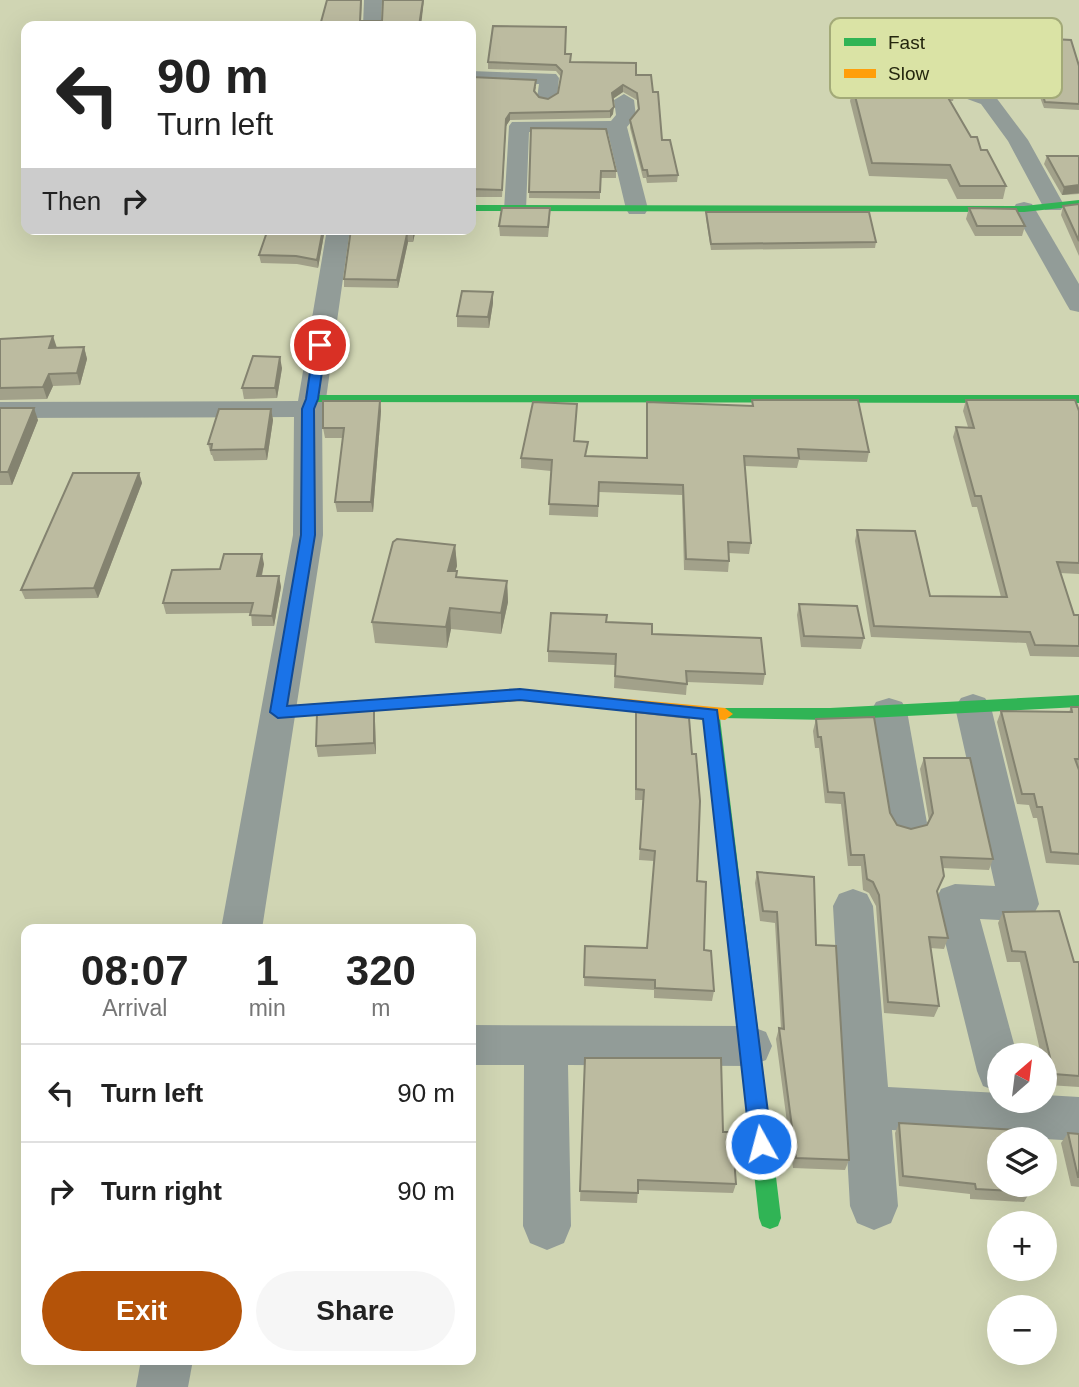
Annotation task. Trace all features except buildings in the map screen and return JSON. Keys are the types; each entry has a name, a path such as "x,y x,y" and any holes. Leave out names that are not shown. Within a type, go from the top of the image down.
{"street":[{"path":"372,21 373,0"},
{"path":"476,77 550,78 547,98"},
{"path":"500,98 505,78"},
{"path":"979,98 988,100 1018,140 1054,205"},
{"path":"617,127 626,116 624,100"},
{"path":"515,209 519,126 617,127"},
{"path":"617,127 637,209"},
{"path":"476,208 1024,209 1079,203"},
{"path":"1024,209 1079,305"},
{"path":"242,924 308,535 310,404 339,235"},
{"path":"0,410 310,404 1079,399"},
{"path":"278,712 520,695 711,714 830,715 1079,701"},
{"path":"973,707 1019,904 955,901 992,1043"},
{"path":"889,711 908,823"},
{"path":"711,714 770,1218"},
{"path":"853,906 874,1206"},
{"path":"476,1045 750,1046"},
{"path":"546,1045 547,1226"},
{"path":"867,1107 987,1108"},
{"path":"1041,1113 1079,1119"},
{"path":"162,1387 166,1365"}],"traffic: fast":[{"path":"476,208 1024,209 1079,203"},
{"path":"312,399 1079,399"},
{"path":"725,714 830,714 1079,701"},
{"path":"711,714 770,1218"}],"traffic: slow":[{"path":"278,712 520,695 725,714"}],"route":[{"path":"320,345 308,409 308,535 278,712 520,695 711,714 761,1144"}]}
